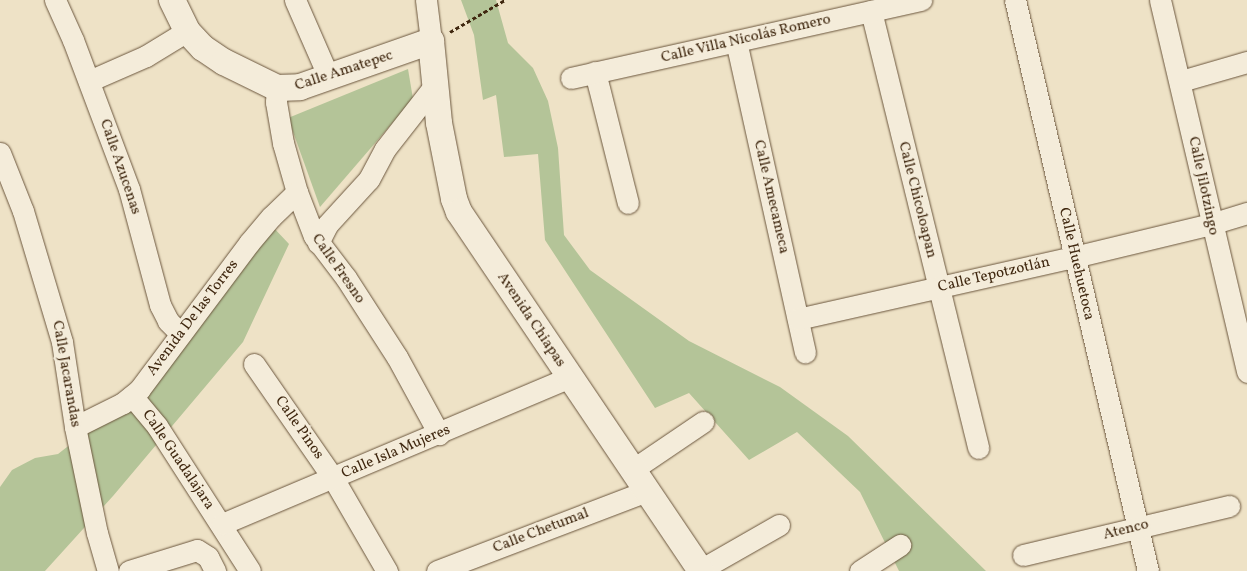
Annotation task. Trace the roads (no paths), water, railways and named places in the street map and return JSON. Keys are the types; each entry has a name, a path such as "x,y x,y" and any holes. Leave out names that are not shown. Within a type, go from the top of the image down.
{"street":[{"name":"Calle Azucenas","path":"55,0 89,81 132,198 160,305 168,321 181,334"},
{"name":"Calle Amatepec","path":"172,0 187,31 203,48 224,62 277,88 300,88 432,41"},
{"path":"295,0 329,78"},
{"path":"426,0 432,41"},
{"name":"Calle Villa Nicolás Romero","path":"572,78 921,0"},
{"name":"Calle Huehuetoca","path":"1015,0 1148,571"},
{"name":"Calle Jilotzingo","path":"1160,0 1181,81 1211,224 1247,372"},
{"name":"Calle Chicoloapan","path":"871,11 978,448"},
{"path":"89,81 146,56 187,31"},
{"name":"Avenida Chiapas","path":"432,41 439,123 454,199 459,212 701,570"},
{"name":"Calle Amecameca","path":"736,41 805,352"},
{"path":"1181,81 1247,62"},
{"path":"596,72 628,203"},
{"path":"318,243 327,225 369,179 385,149 435,85"},
{"name":"Calle Fresno","path":"277,88 277,114 297,192 318,243 346,278 397,357 439,434"},
{"name":"Calle Jacarandas","path":"0,153 24,211 62,342 75,427 97,533 108,571"},
{"name":"Avenida De las Torres","path":"75,427 108,412 132,396 249,243 297,192"},
{"name":"Calle Tepotzotlán","path":"798,319 1074,257 1211,224 1247,213"},
{"name":"Calle Pinos","path":"254,364 334,478 387,571"},
{"name":"Calle Isla Mujeres","path":"222,524 439,434 570,377"},
{"name":"Calle Guadalajara","path":"132,396 157,426 222,524 250,571"},
{"name":"Calle Chetumal","path":"437,571 639,480 702,422"},
{"name":"Atenco","path":"1023,555 1229,506"},
{"path":"701,570 780,525"},
{"path":"860,571 900,545"},
{"path":"130,571 189,551 203,552 215,571"}]}
